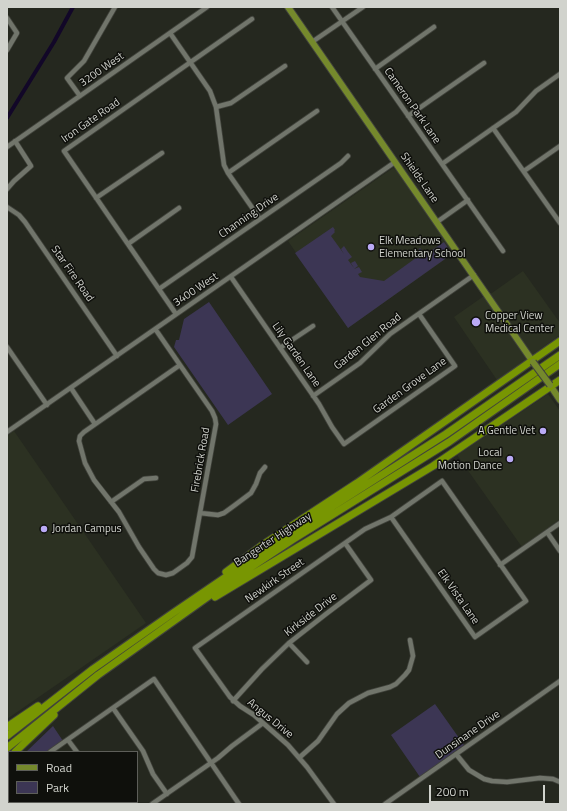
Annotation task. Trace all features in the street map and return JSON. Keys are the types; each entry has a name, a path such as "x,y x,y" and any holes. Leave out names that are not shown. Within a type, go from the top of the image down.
{"highway":[{"path":"174,616 261,546 357,483 560,341"},
{"name":"Bangerter Highway","path":"7,736 286,536 442,438 560,354"},
{"name":"Bangerter Highway","path":"174,616 266,556 449,442 560,364"},
{"path":"174,616 421,473 560,380"},
{"path":"7,727 96,672"},
{"path":"16,751 96,672"},
{"name":"Bangerter Highway","path":"7,748 96,672"}],"main road":[{"name":"Shields Lane","path":"288,7 560,400"}],"street":[{"path":"80,96 67,78 84,61 115,7"},
{"name":"3200 West","path":"7,147 207,7"},
{"name":"Cameron Park Lane","path":"332,7 503,251"},
{"path":"312,42 363,7"},
{"path":"7,18 18,33 7,50"},
{"name":"Iron Gate Road","path":"176,314 64,151 252,19"},
{"path":"375,69 434,27"},
{"path":"170,33 207,86 216,107 223,159 228,173 260,219"},
{"path":"408,116 484,63"},
{"path":"216,107 231,103 285,66"},
{"path":"442,164 520,108 536,91 560,74"},
{"path":"228,173 317,111"},
{"path":"493,128 559,220"},
{"path":"7,189 14,180 31,166 15,141"},
{"path":"524,172 560,146"},
{"path":"96,198 162,153"},
{"name":"Channing Drive","path":"159,289 342,163 348,156"},
{"name":"3400 West","path":"7,432 395,162"},
{"path":"437,222 468,200"},
{"name":"Star Fire Road","path":"7,207 25,222 117,356"},
{"path":"128,244 179,208"},
{"name":"Garden Glen Road","path":"313,396 360,363 385,338 474,275"},
{"name":"Lily Garden Lane","path":"231,277 313,396 344,444"},
{"name":"Garden Grove Lane","path":"344,444 455,366 418,314"},
{"path":"280,348 312,326"},
{"name":"Firebrick Road","path":"111,502 139,547 154,569 160,574 168,575 187,563 191,558 216,430 216,421 212,411 155,329"},
{"path":"7,347 47,405"},
{"path":"156,478 144,479 111,502 98,487 88,469 79,446 80,438 84,432 180,365"},
{"path":"71,388 95,424"},
{"path":"200,513 220,515 239,503 253,490 260,473 265,467"},
{"name":"Newkirk Street","path":"195,648 365,528 391,517 442,481 500,565"},
{"name":"Elk Vista Lane","path":"391,517 475,637 526,601 500,565"},
{"path":"500,565 560,523"},
{"path":"547,532 560,551"},
{"name":"Kirkside Drive","path":"233,701 289,643 371,580 345,543"},
{"path":"300,757 318,741 337,714 349,703 362,696 390,687 405,676 409,670 413,656 410,640"},
{"path":"289,643 307,662"},
{"name":"Angus Drive","path":"195,648 233,701 263,722 300,757 332,803"},
{"path":"52,751 154,679 239,804"},
{"name":"Dunsinane Drive","path":"386,804 560,681"},
{"path":"113,708 143,751 153,774 167,794"},
{"path":"152,804 211,763 263,722"},
{"path":"68,740 76,751"},
{"path":"456,754 469,770 484,779 507,782 540,778 554,779 560,782"}],"shaded area":[{"name":"Elk Meadows Elementary School","path":"393,168 397,171 454,253 348,328 288,241"},
{"path":"523,271 560,323 560,335 497,380 454,317"},
{"path":"548,394 560,411 560,519 522,547 457,455"},
{"name":"Jordan Campus","path":"14,431 146,623 7,719 7,436"}],"green space":[{"path":"333,227 335,232 331,236 344,254 341,249 344,246 352,257 348,260 354,268 351,263 355,261 358,266 354,269 359,267 362,272 358,274 360,277 384,281 420,255 417,251 420,248 424,252 429,252 444,242 452,254 348,328 295,253"},
{"path":"417,251 419,255 414,258 412,254"},
{"path":"209,302 272,394 228,425 174,347 176,340 179,340 184,319"},
{"path":"435,704 464,745 420,777 391,735"},
{"path":"53,726 63,741 48,751 27,751"}],"waterway":[{"path":"7,118 54,42 73,7"}],"place":[{"name":"Elk Meadows Elementary School","path":"371,247"},
{"name":"Copper View Medical Center","path":"476,322"},
{"name":"A Gentle Vet","path":"543,431"},
{"name":"Local Motion Dance","path":"510,459"},
{"name":"Jordan Campus","path":"44,529"}]}
